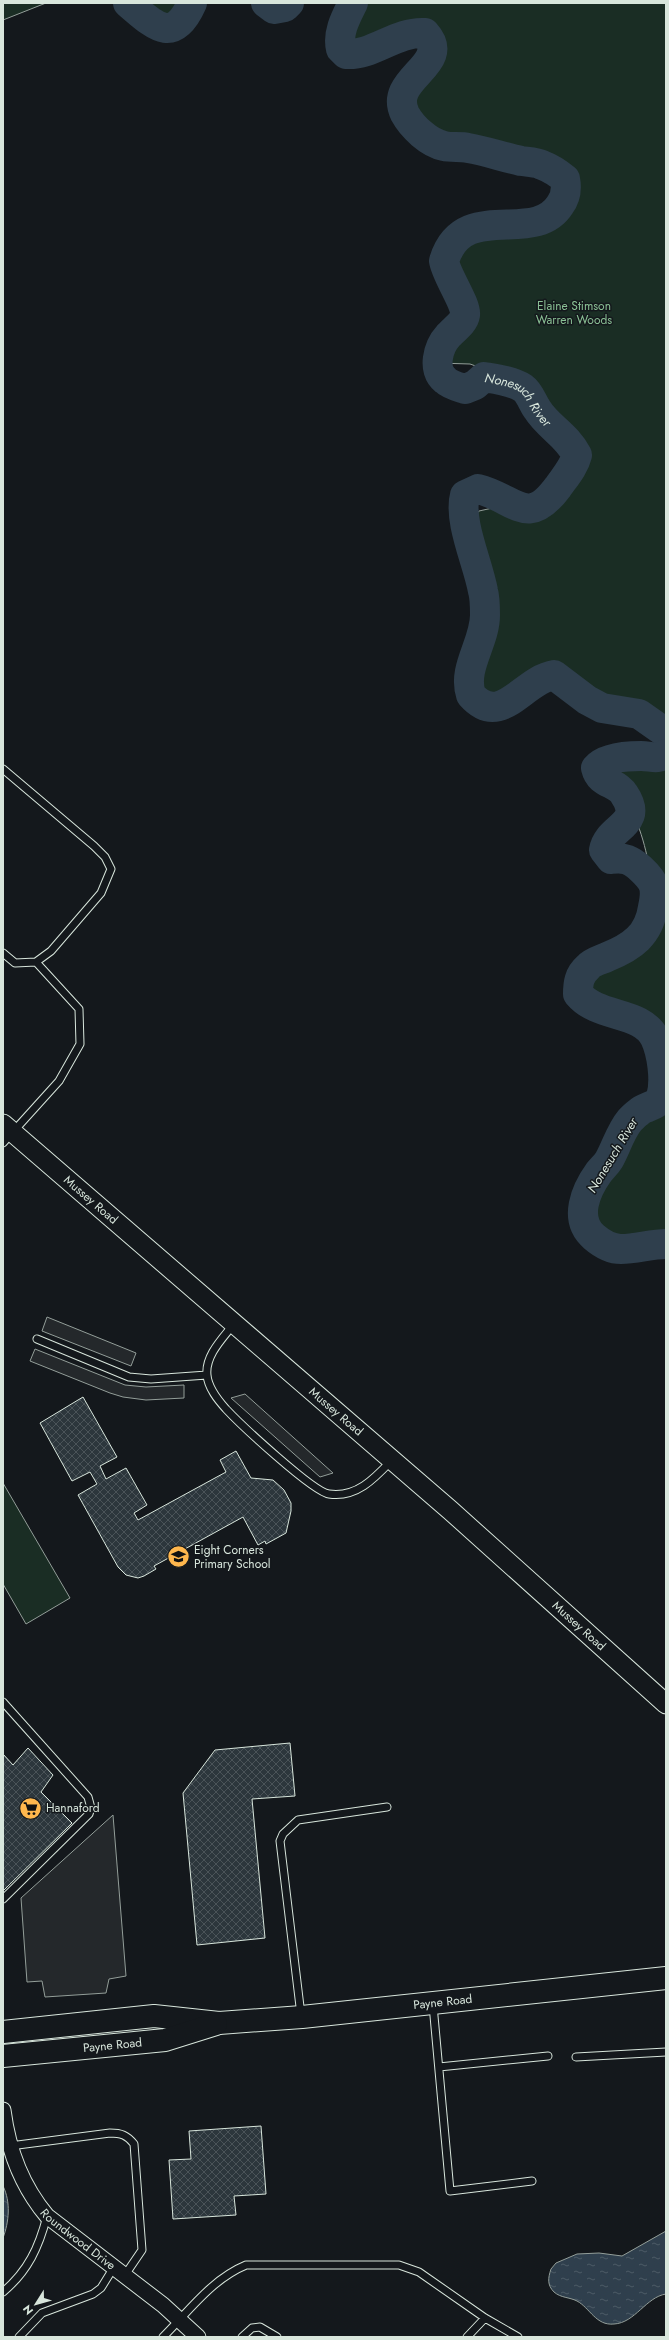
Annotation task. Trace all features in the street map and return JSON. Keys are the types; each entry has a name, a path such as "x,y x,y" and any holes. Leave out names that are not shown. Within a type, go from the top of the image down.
{"main road":[{"name":"Payne Road","path":"3,2032 154,2016 219,2023 302,2017 434,2005 666,1978"},
{"name":"Payne Road","path":"3,2056 165,2040 219,2023"}],"street":[{"name":"Mussey Road","path":"6,1133 234,1323 450,1510 666,1704"},
{"name":"Roundwood Drive","path":"3,2110 6,2146 24,2182 47,2216 120,2271 181,2320 198,2337"}],"lane":[{"path":"3,769 94,846 105,857 111,869 101,893 51,951 36,962 14,963 3,953"},
{"path":"6,1133 59,1081 80,1044 78,1009 36,962"},
{"path":"234,1323 221,1339 209,1360 207,1374 210,1387 227,1410 306,1481 324,1493 345,1494 358,1490 376,1476 392,1460"},
{"path":"37,1339 129,1377 151,1379 207,1374"},
{"path":"3,1702 88,1797 91,1808 90,1814 3,1899"},
{"path":"302,2017 280,1841 283,1834 298,1820 387,1806"},
{"path":"434,2005 450,2191 532,2181"},
{"path":"576,2057 666,2052"},
{"path":"439,2067 548,2056"},
{"path":"6,2146 110,2133 121,2133 129,2138 134,2144 142,2250 93,2294 42,2313 19,2337"},
{"path":"3,2292 21,2275 33,2259 41,2239 47,2216"},
{"path":"163,2337 220,2279 233,2270 246,2265 344,2264 399,2265 419,2272 485,2318 518,2337"},
{"path":"468,2337 485,2318"},
{"path":"242,2337 252,2328 260,2327 277,2337"}],"green space":[{"path":"3,3 46,3 3,20"},
{"path":"141,3 185,3 179,14 168,20 151,13"},
{"name":"Elaine Stimson Warren Woods","path":"365,3 666,3 666,720 645,707 604,702 582,688 558,667 550,666 540,668 503,695 482,695 476,689 475,680 483,655 492,617 493,591 476,515 479,511 497,507 528,516 548,507 572,470 578,450 577,444 570,431 531,402 504,376 470,364 437,363 434,357 439,339 464,333 475,325 475,311 459,292 452,276 450,261 452,253 459,245 486,228 522,224 546,225 557,217 561,203 554,184 537,164 518,152 506,151 456,134 437,133 431,130 414,114 410,96 429,74 428,54 415,39 386,33 368,42 354,45 352,40 353,29"},
{"path":"666,750 666,1052 663,1043 652,1027 636,1014 619,1004 584,992 588,975 621,954 636,937 645,918 650,898 650,877 647,856 634,814 625,793 609,779 606,773 609,766 660,757"},
{"path":"666,1091 666,1233 653,1232 609,1237 594,1227 591,1220 595,1189 623,1156 641,1119 661,1101"},
{"path":"3,1483 70,1598 26,1624 3,1584"}],"shaded area":[{"path":"47,1317 136,1353 131,1366 42,1331"},
{"path":"35,1349 125,1385 146,1387 184,1385 184,1398 146,1400 123,1397 110,1393 30,1361"},
{"path":"245,1394 333,1473 320,1477 231,1398"},
{"path":"113,1815 126,1976 109,1979 106,1993 45,1997 42,1981 27,1982 21,1898"}],"water":[{"path":"3,2186 6,2192 8,2212 7,2225 3,2238"},
{"path":"666,2231 666,2294 652,2300 634,2315 621,2323 608,2324 602,2322 582,2304 557,2294 550,2287 550,2272 556,2263 577,2254 599,2253 622,2256"}],"building":[{"path":"83,1397 117,1457 100,1466 106,1479 126,1468 147,1505 134,1513 138,1520 226,1472 220,1460 236,1451 251,1478 273,1480 284,1490 291,1503 291,1511 286,1533 266,1544 265,1541 258,1545 243,1517 154,1566 156,1569 144,1576 138,1578 126,1575 118,1567 78,1495 97,1484 90,1472 72,1481 40,1423"},
{"path":"290,1743 295,1796 252,1799 265,1938 197,1945 183,1793 215,1750"},
{"name":"Hannaford","path":"28,1748 53,1775 41,1792 72,1823 3,1891 3,1754 13,1765"},
{"path":"261,2126 266,2194 234,2196 236,2215 173,2219 169,2160 191,2159 189,2131"}],"waterway":[{"name":"Nonesuch River","path":"128,3 155,24 170,28 178,24 185,16 192,3"},
{"name":"Nonesuch River","path":"266,3 274,9 285,7 289,3"},
{"name":"Nonesuch River","path":"353,3 343,25 340,37 341,49 346,54 356,54 366,51 394,39 414,33 425,33 432,44 432,54 427,63 411,81 405,91 402,101 405,114 408,119 422,134 433,142 444,146 465,147 521,161 540,164 554,171 565,179 566,190 564,199 548,217 534,222 482,226 466,231 453,242 444,261 448,274 463,304 465,315 463,321 448,336 441,346 438,358 441,376 449,383 465,389 475,385 484,377 509,382 523,388 541,415 568,441 577,455 572,468 558,487 547,500 538,506 529,508 520,507 491,493 478,489 465,495 464,517 466,529 481,580 485,606 482,636 471,665 469,675 471,695 482,704 492,707 502,705 512,700 532,685 554,675 587,700 602,708 639,714 666,733"},
{"name":"Nonesuch River","path":"666,754 657,757 636,756 611,759 605,761 596,768 601,777 621,790 629,804 630,812 628,819 612,835 604,850 611,859 620,858 628,860 641,869 652,882 655,895 648,925 638,939 624,949 590,965 581,976 578,994 587,1002 597,1007 608,1012 630,1018 649,1029 657,1044 663,1075 661,1097 657,1103 642,1110 630,1120 623,1130 609,1160 594,1179 584,1204 584,1222 594,1237 610,1247 627,1249 666,1244"}],"place":[{"name":"Eight Corners Primary School","path":"179,1557"},
{"name":"Hannaford","path":"30,1808"}]}
